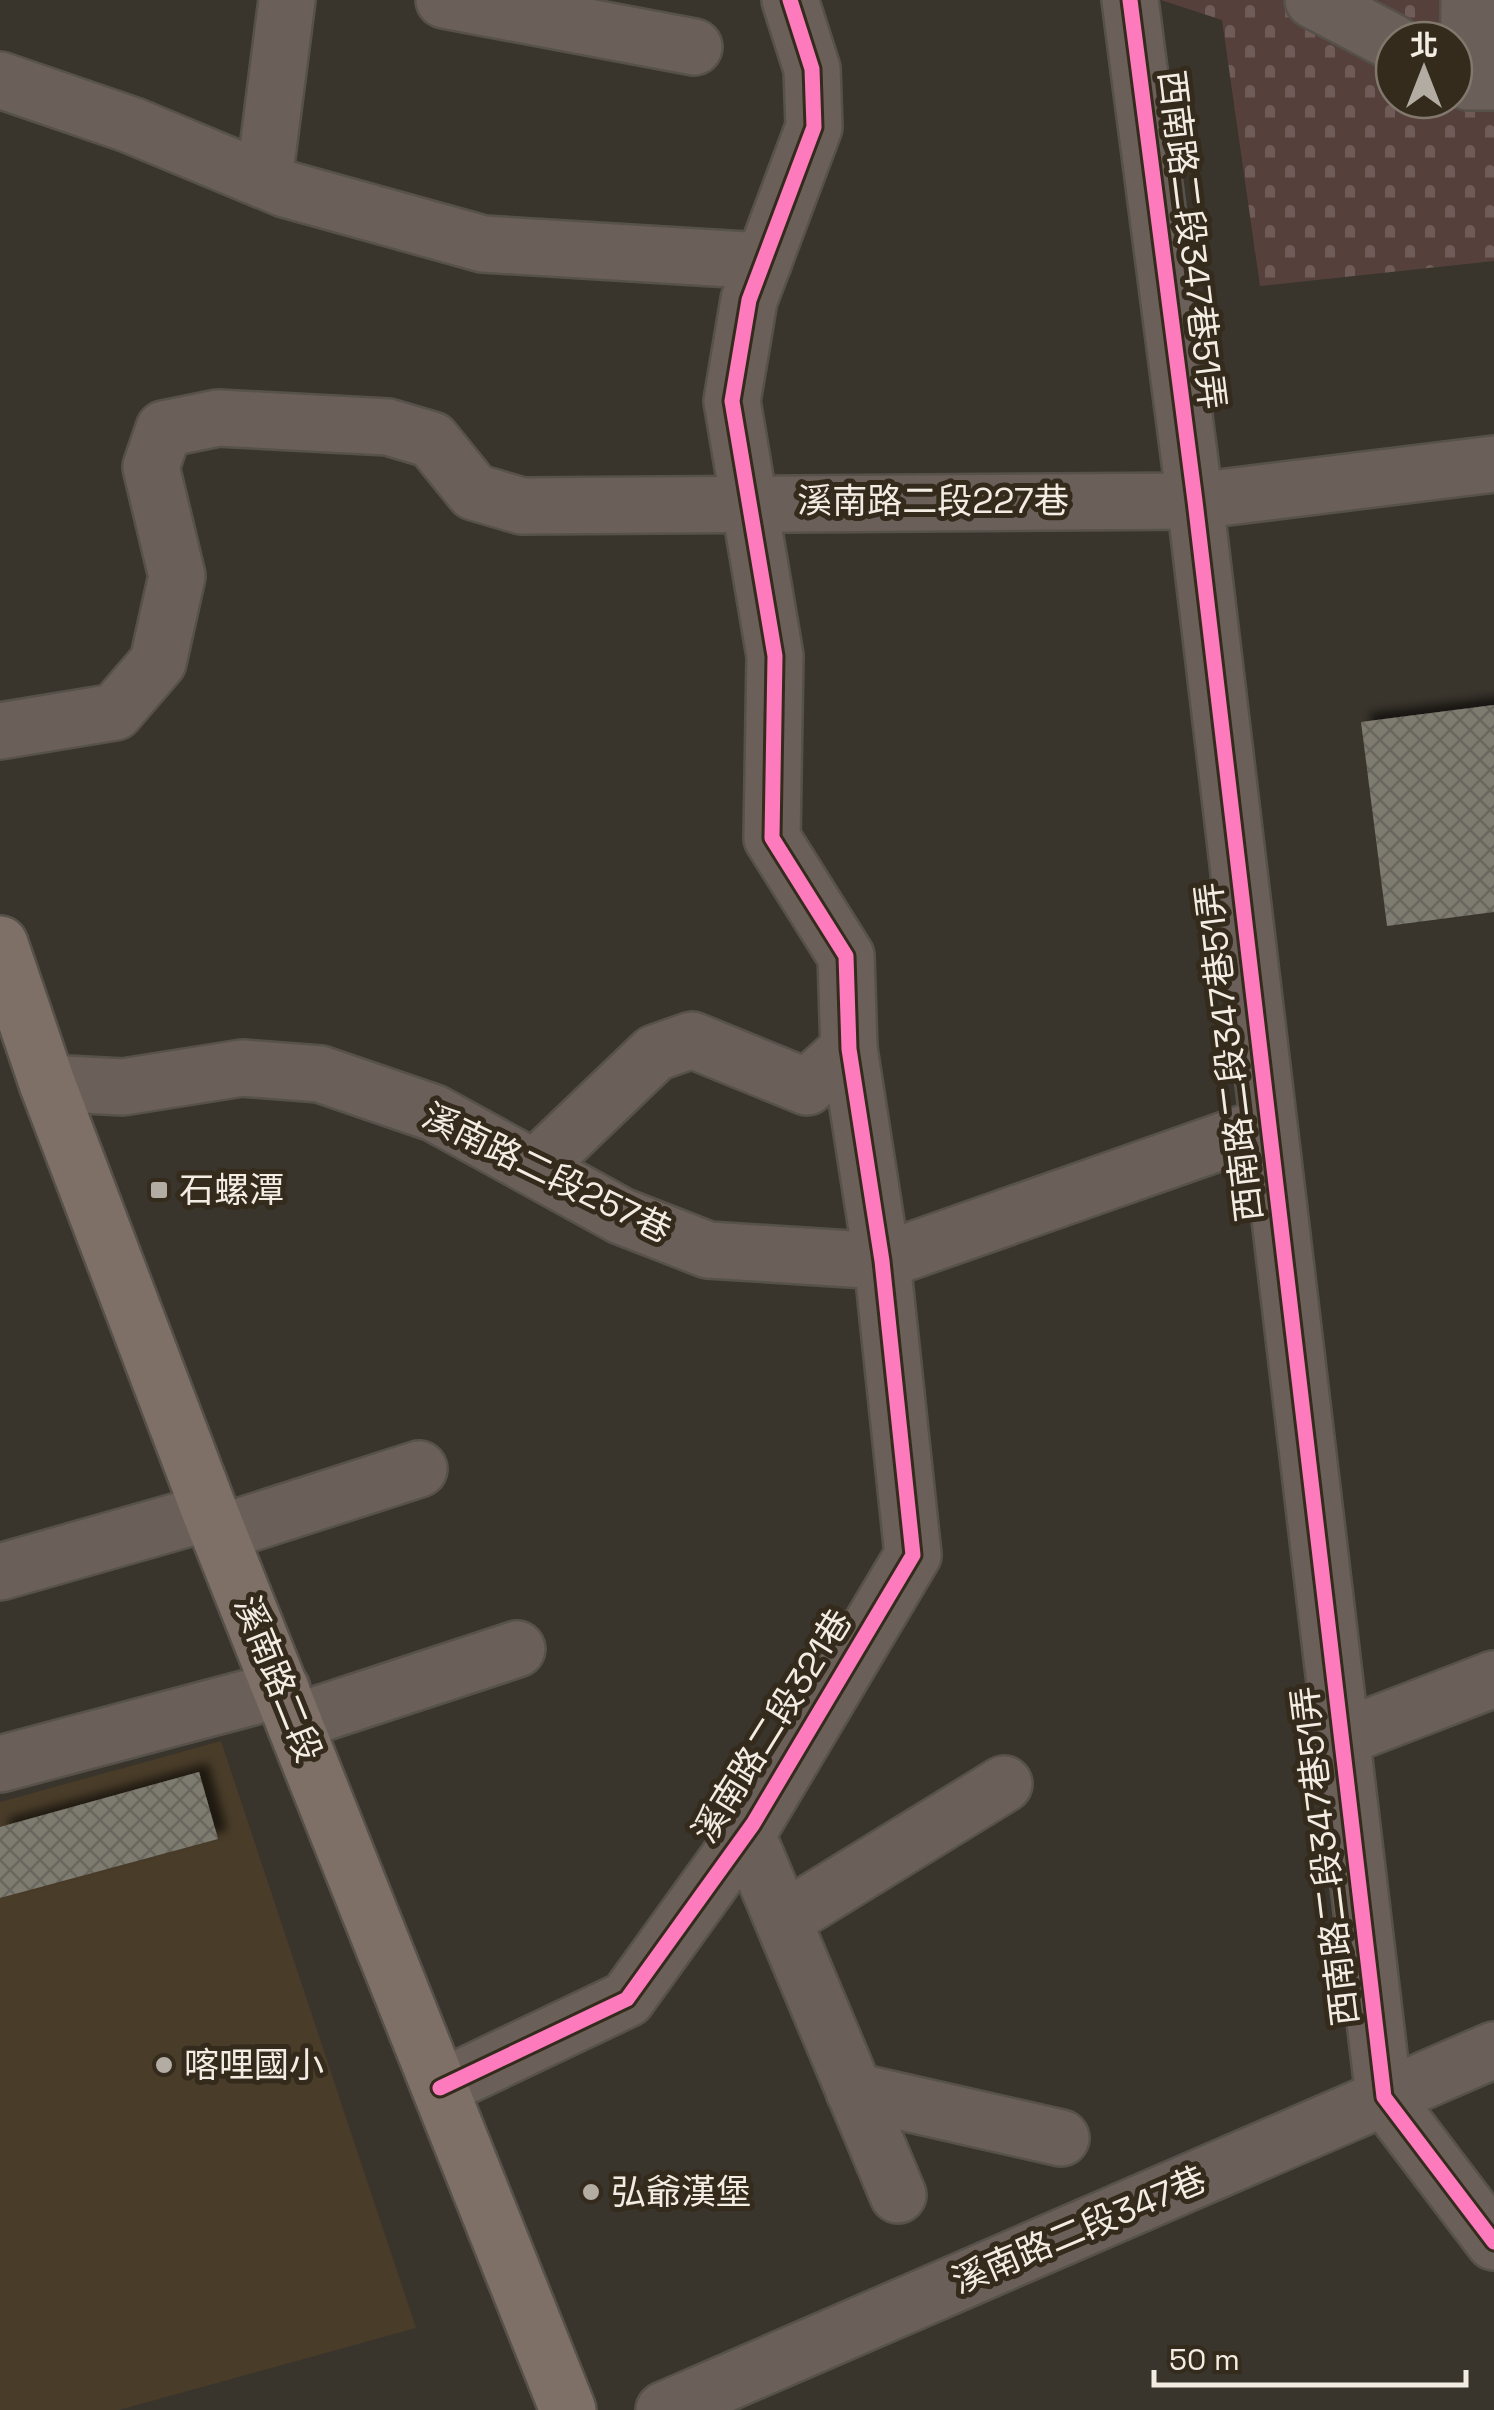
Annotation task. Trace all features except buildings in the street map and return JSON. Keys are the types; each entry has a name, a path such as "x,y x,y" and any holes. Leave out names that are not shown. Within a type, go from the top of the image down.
{"main road":[{"name":"溪南路二段","path":"0,944 47,1083 215,1522 568,2410"}],"street":[{"path":"264,180 287,0"},
{"path":"444,0 694,47"},
{"name":"溪南路二段321巷","path":"440,2088 627,1999 753,1824 913,1555 882,1261 848,1049 846,956 772,838 775,656 732,401 750,300 814,127 812,69 790,0"},
{"name":"西南路二段347巷51弄","path":"1130,0 1195,500 1384,2097"},
{"path":"1313,0 1374,32"},
{"path":"0,80 131,125 264,180 483,244 764,261"},
{"name":"溪南路二段227巷","path":"0,731 115,712 158,662 177,576 151,467 164,428 218,418 388,426 432,440 474,492 522,506 1195,500 1494,464"},
{"path":"536,1167 655,1054 692,1040 806,1087 848,1049"},
{"name":"溪南路二段257巷","path":"47,1083 123,1087 242,1068 320,1074 434,1113 621,1216 708,1250 882,1261 1268,1125"},
{"path":"0,1572 419,1469"},
{"path":"0,1764 288,1706 516,1649"},
{"path":"1341,1738 1494,1679"},
{"path":"783,1920 1004,1784"},
{"path":"745,1830 898,2196"},
{"name":"溪南路二段347巷","path":"664,2410 1494,2050"},
{"path":"854,2091 1061,2138"},
{"path":"1384,2097 1494,2242"}],"shaded area":[{"name":"喀哩國小","path":"221,1741 416,2328 119,2410 0,2410 0,1802"}],"green space":[{"path":"1161,0 1494,0 1494,261 1260,286 1222,20"}],"cycle path":[{"path":"440,2088 627,1999 753,1824 913,1555 882,1261 849,1049 846,956 772,838 775,656 732,401 749,300 814,127 812,69 790,0"},
{"path":"1130,0 1195,501 1384,2097 1494,2242"}],"place":[{"name":"石螺潭","path":"159,1190"},
{"name":"喀哩國小","path":"164,2065"},
{"name":"弘爺漢堡","path":"591,2192"}]}
